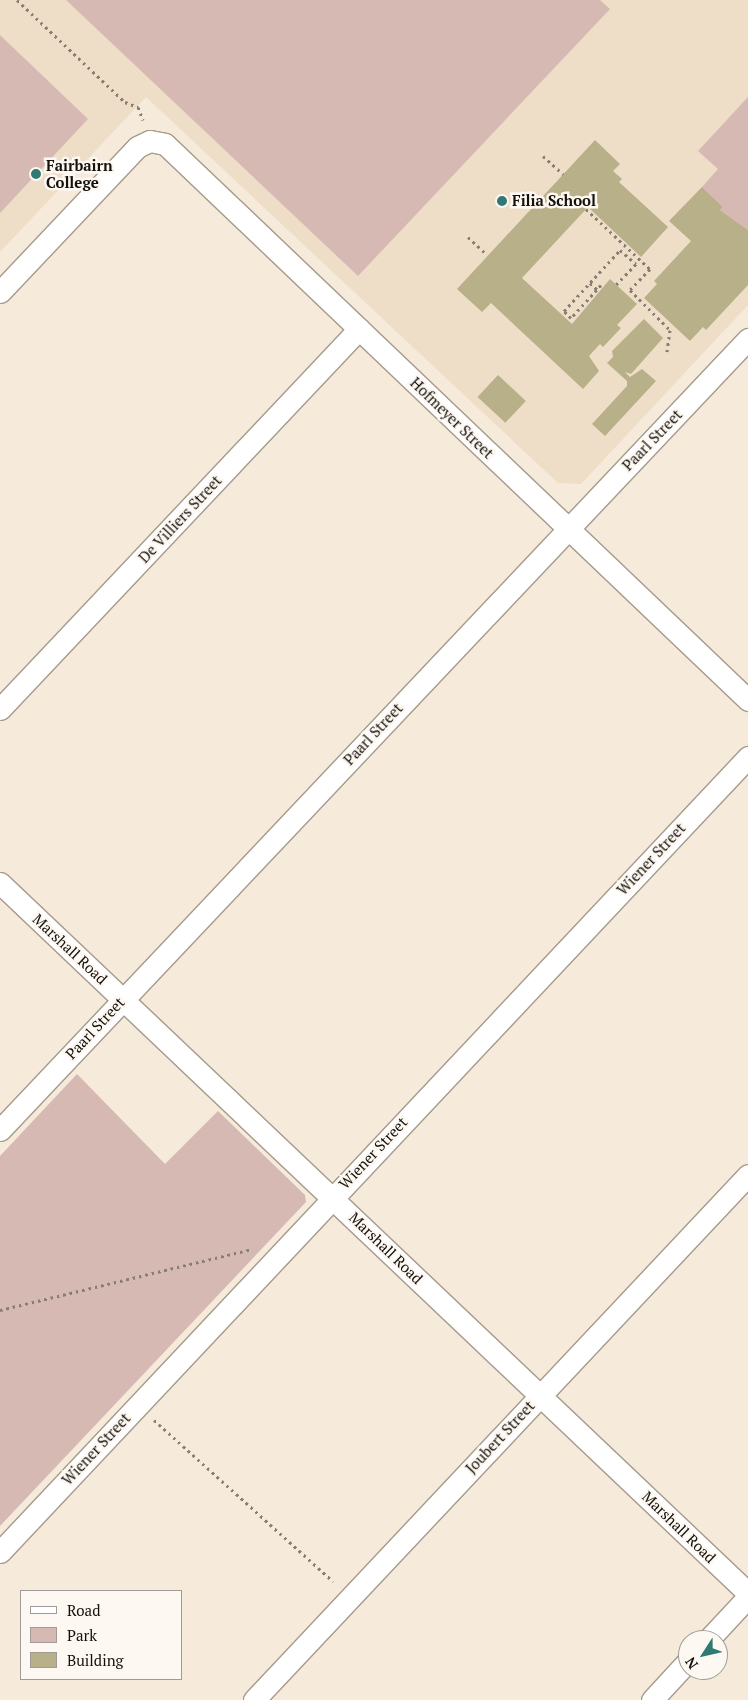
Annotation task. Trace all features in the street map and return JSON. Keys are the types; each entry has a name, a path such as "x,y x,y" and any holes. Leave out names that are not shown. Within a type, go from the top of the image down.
{"street":[{"path":"0,292 137,147 152,141"},
{"name":"Hofmeyer Street","path":"152,141 173,149 748,700"},
{"name":"De Villiers Street","path":"0,709 359,329"},
{"name":"Paarl Street","path":"0,1130 748,339"},
{"name":"Wiener Street","path":"0,1552 748,757"},
{"name":"Marshall Road","path":"0,884 123,998 748,1593"},
{"name":"Joubert Street","path":"254,1700 748,1175"},
{"path":"717,1630 748,1597"},
{"path":"652,1700 678,1672"}],"path":[{"path":"17,0 125,102 138,107 152,141"},
{"path":"544,156 563,174"},
{"path":"586,209 650,269 630,290 670,330 667,352"},
{"path":"468,237 488,256"},
{"path":"601,285 571,318 564,311 620,250 636,264 616,285"},
{"path":"590,283 599,291"},
{"path":"0,1310 143,1278 249,1248 280,1253"},
{"path":"137,1405 350,1597"}],"shaded area":[{"name":"Filia School","path":"0,0 748,0 748,305 581,484 558,483 146,97 0,252"}],"green space":[{"path":"66,0 600,0 610,9 358,276"},
{"path":"0,35 88,119 0,213"},
{"path":"748,97 748,230 720,210 723,207 702,187 718,169 698,151"},
{"path":"77,1074 165,1164 218,1111 305,1195 306,1202 0,1526 0,1156"}],"building":[{"path":"595,140 620,164 613,171 622,179 619,182 668,227 641,257 588,207 522,278 572,324 610,279 637,304 617,325 621,328 603,347 600,344 589,356 599,371 583,389 491,303 482,312 457,289"},
{"path":"702,187 723,207 720,210 748,230 748,285 706,330 703,327 690,341 644,298 657,284 654,281 691,241 669,221"},
{"path":"644,319 663,338 631,374 625,372 630,377 642,369 656,381 605,436 592,424 627,386 627,381 607,363 613,357 612,351"},
{"path":"498,375 526,401 505,423 478,397"}],"place":[{"name":"Fairbairn College","path":"36,174"},
{"name":"Filia School","path":"502,201"}]}
